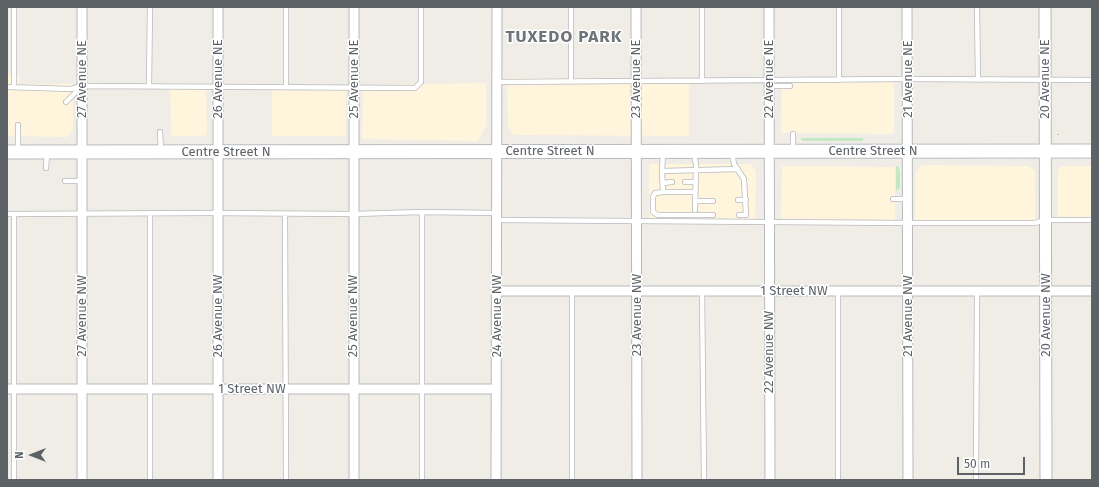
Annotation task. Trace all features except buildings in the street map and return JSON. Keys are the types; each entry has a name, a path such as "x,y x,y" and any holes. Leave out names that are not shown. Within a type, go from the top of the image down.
{"main road":[{"name":"Centre Street N","path":"12,152 1092,151"}],"street":[{"name":"27 Avenue NE","path":"82,7 82,152"},
{"name":"26 Avenue NE","path":"218,7 218,152"},
{"name":"25 Avenue NE","path":"354,7 354,152"},
{"name":"24 Avenue NW","path":"496,480 497,7"},
{"name":"23 Avenue NE","path":"636,7 636,151"},
{"name":"22 Avenue NE","path":"769,7 769,151"},
{"name":"21 Avenue NE","path":"908,7 908,151"},
{"name":"20 Avenue NE","path":"1045,7 1045,150"},
{"name":"20 Avenue NW","path":"1045,150 1046,480"},
{"name":"23 Avenue NW","path":"636,151 637,480"},
{"name":"22 Avenue NW","path":"769,151 770,480"},
{"name":"21 Avenue NW","path":"908,151 908,480"},
{"name":"27 Avenue NW","path":"82,152 82,480"},
{"name":"26 Avenue NW","path":"218,152 218,480"},
{"name":"25 Avenue NW","path":"354,152 354,480"},
{"name":"1 Street NW","path":"496,291 1092,290"},
{"name":"1 Street NW","path":"11,389 496,389"}],"lane":[{"path":"14,7 14,87"},
{"path":"149,86 150,7"},
{"path":"286,7 286,87"},
{"path":"7,87 71,89 82,86 415,88 421,82 421,7"},
{"path":"571,7 571,81"},
{"path":"702,7 702,81"},
{"path":"838,7 839,80"},
{"path":"977,7 978,80"},
{"path":"496,82 702,81 769,83 908,79 1092,80"},
{"path":"769,83 790,86"},
{"path":"66,102 82,86"},
{"path":"12,152 18,125"},
{"path":"160,132 160,152"},
{"path":"793,134 793,151"},
{"path":"663,151 663,192"},
{"path":"694,151 695,210"},
{"path":"732,151 734,164 744,179 746,215 739,215"},
{"path":"46,168 47,152"},
{"path":"662,171 738,169"},
{"path":"65,181 82,181"},
{"path":"663,182 672,182"},
{"path":"686,182 695,182"},
{"path":"695,192 655,193 653,197 653,212 658,215 713,215"},
{"path":"893,199 908,199"},
{"path":"738,200 746,200"},
{"path":"695,201 713,201"},
{"path":"7,214 353,214 422,212 637,221 1035,223 1046,220 1092,220"},
{"path":"422,212 422,480"},
{"path":"14,214 11,389 14,480"},
{"path":"150,214 150,480"},
{"path":"284,214 286,480"},
{"path":"572,291 572,480"},
{"path":"702,291 704,480"},
{"path":"838,291 838,480"},
{"path":"976,480 977,291"}],"shaded area":[{"path":"7,75 19,75 19,84 73,84 73,130 67,137 7,136"},
{"path":"507,78 689,78 689,136 514,135 508,128"},
{"path":"894,79 894,134 781,133 782,80"},
{"path":"486,83 486,126 478,141 362,139 363,85"},
{"path":"170,85 206,85 207,134 203,136 171,136"},
{"path":"272,86 346,86 346,136 272,136"},
{"path":"649,164 750,164 756,171 755,220 649,219"},
{"path":"922,165 1028,166 1035,171 1035,223 915,222 916,172"},
{"path":"782,166 895,167 895,221 781,220"},
{"path":"1062,166 1092,166 1092,217 1058,217 1058,170"}],"green space":[{"path":"801,138 864,138 862,141 802,141"},
{"path":"896,166 898,166 900,171 900,188 896,191"}],"district":[{"name":"TUXEDO PARK","path":"564,37"}]}
